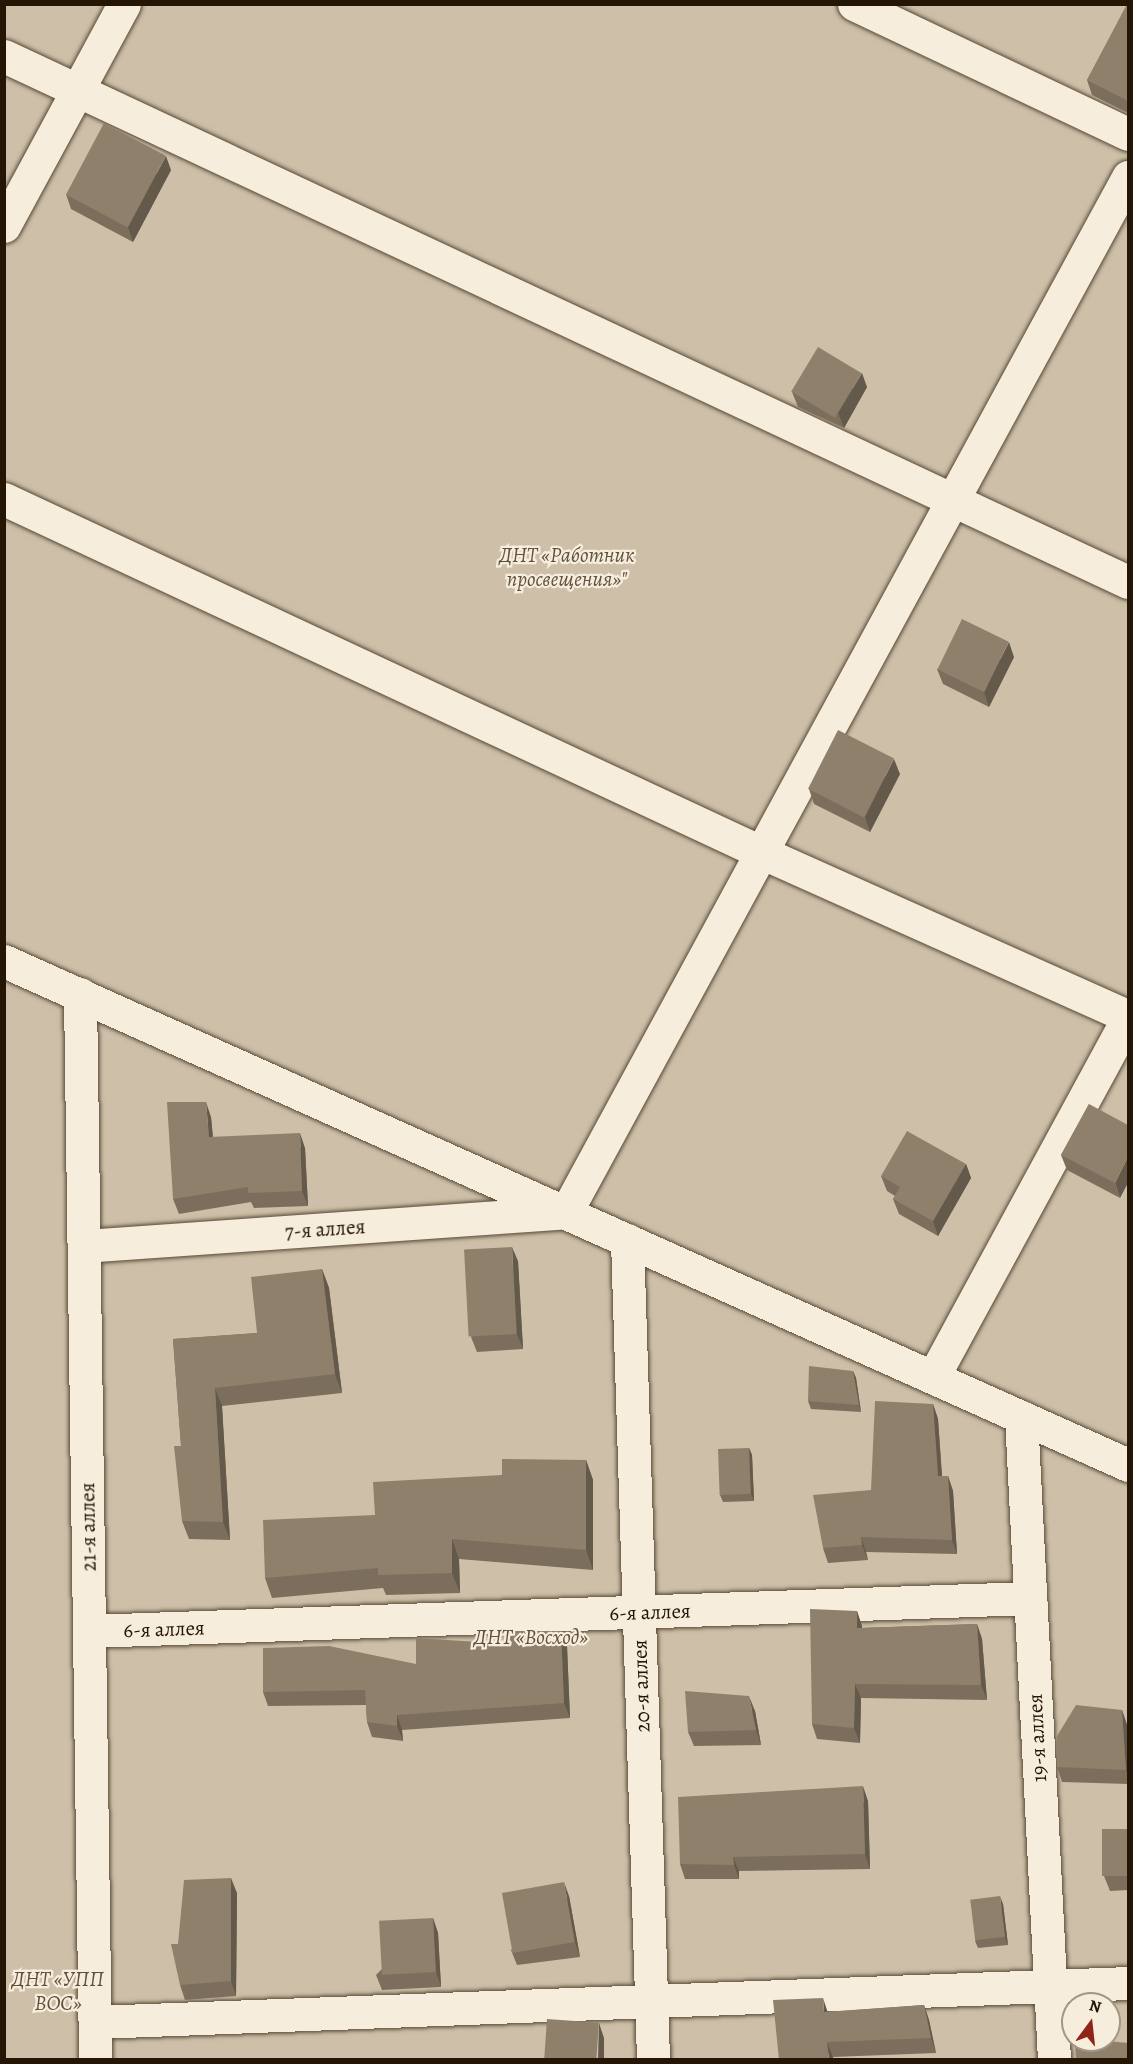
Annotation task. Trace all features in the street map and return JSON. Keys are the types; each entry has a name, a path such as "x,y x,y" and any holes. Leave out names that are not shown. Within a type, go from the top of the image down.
{"street":[{"path":"4,226 124,4"},
{"path":"854,4 1128,134"},
{"path":"4,56 953,504 1128,582"},
{"path":"566,1212 765,854 1128,177"},
{"path":"4,499 765,854 1128,1017 933,1377"},
{"path":"4,961 1128,1466"},
{"name":"21-я аллея","path":"80,994 95,2060"},
{"name":"7-я аллея","path":"84,1245 566,1212"},
{"name":"20-я аллея","path":"627,1240 653,2060"},
{"name":"19-я аллея","path":"1021,1417 1054,2060"},
{"name":"6-я аллея","path":"89,1631 1030,1598"},
{"path":"95,2022 652,2003 1128,1983"}],"green space":[{"path":"5,5 1128,5 1128,2059 5,2060"}],"building":[{"path":"1128,4 1128,101 1087,80"},
{"path":"104,123 166,156 128,227 66,195"},
{"path":"818,347 862,373 835,418 791,392"},
{"path":"962,619 1009,642 984,692 937,669"},
{"path":"838,730 894,759 864,817 808,789"},
{"path":"167,1102 206,1102 209,1137 300,1133 302,1191 248,1193 248,1187 173,1199"},
{"path":"1089,1104 1128,1125 1128,1157 1115,1183 1061,1155"},
{"path":"907,1131 966,1164 933,1221 893,1199 900,1187 881,1176"},
{"path":"512,1247 517,1334 469,1336 464,1250"},
{"path":"322,1269 335,1374 215,1388 223,1522 182,1521 174,1446 181,1446 173,1339 257,1333 251,1277"},
{"path":"809,1366 853,1371 859,1405 808,1401"},
{"path":"875,1401 933,1404 938,1476 948,1476 952,1540 861,1537 862,1545 823,1548 813,1495 871,1490"},
{"path":"749,1448 751,1494 720,1495 718,1449"},
{"path":"502,1459 586,1460 586,1550 452,1539 452,1573 378,1575 378,1568 265,1578 263,1520 375,1515 373,1482 502,1475"},
{"path":"810,1609 857,1611 857,1628 977,1624 981,1685 855,1684 854,1728 812,1724"},
{"path":"508,1631 561,1631 564,1703 397,1715 397,1726 367,1722 365,1690 263,1692 263,1648 329,1646 416,1664 416,1638 510,1644"},
{"path":"685,1691 749,1696 756,1730 688,1732"},
{"path":"1076,1705 1122,1710 1126,1770 1057,1767 1057,1736"},
{"path":"863,1786 865,1854 733,1857 734,1865 680,1864 678,1797"},
{"path":"1102,1829 1128,1829 1128,1876 1102,1876"},
{"path":"231,1878 231,1981 180,1985 171,1944 178,1944 184,1880"},
{"path":"564,1882 575,1942 513,1953 502,1893"},
{"path":"1000,1896 1005,1937 975,1940 970,1900"},
{"path":"433,1918 436,1972 382,1975 379,1921"},
{"path":"823,1998 824,2012 924,2005 931,2038 827,2042 829,2060 779,2060 773,2000"},
{"path":"547,2019 599,2023 596,2060 544,2060"},
{"path":"1121,2042 1128,2043 1128,2060 1076,2060 1076,2052 1121,2052"}],"park label":[{"name":"ДНТ «Работник просвещения»\"","path":"567,567"},
{"name":"ДНТ «Восход»","path":"531,1637"},
{"name":"ДНТ «УПП ВОС»","path":"58,1991"}]}
